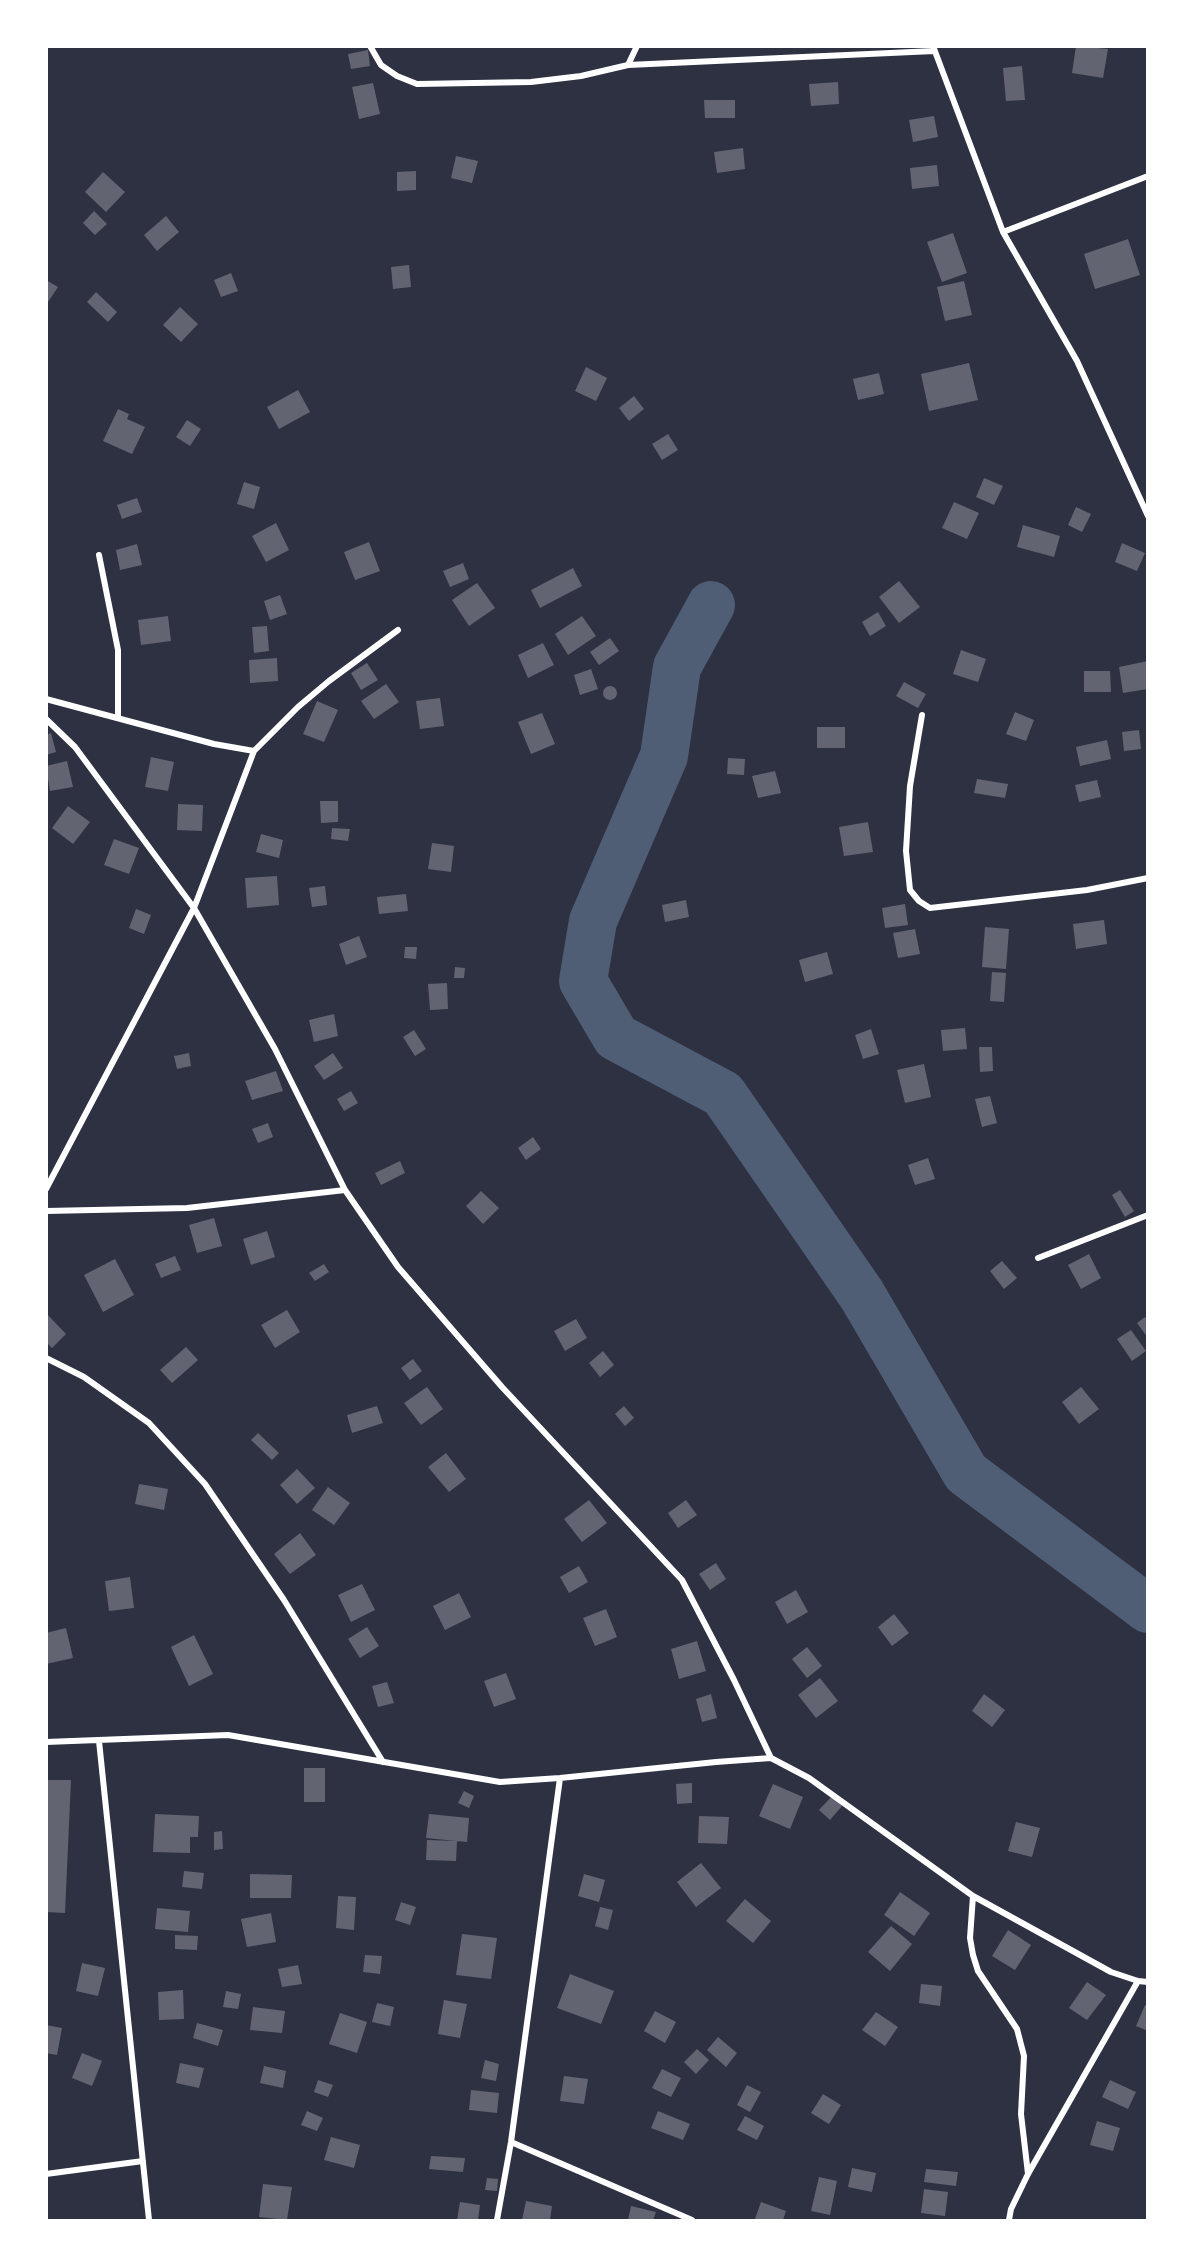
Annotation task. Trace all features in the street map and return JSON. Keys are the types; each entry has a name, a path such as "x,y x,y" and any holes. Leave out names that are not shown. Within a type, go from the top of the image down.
{"street":[{"path":"370,46 381,64 397,76 417,84 531,82 581,76 628,65 934,49 1004,232 1077,361 1148,516"},
{"path":"628,65 637,46"},
{"path":"1004,232 1148,176"},
{"path":"99,555 117,650 118,717"},
{"path":"46,1189 194,908 254,750 321,687 398,630"},
{"path":"46,699 214,744 254,750"},
{"path":"922,715 910,786 906,851 910,890 919,901 930,908 1087,890 1148,878"},
{"path":"46,719 75,747 194,908 275,1049 345,1190 398,1267 502,1387 682,1580 771,1758"},
{"path":"46,1211 188,1208 345,1190"},
{"path":"1038,1258 1148,1215"},
{"path":"46,1358 84,1377 149,1423 205,1484 284,1600 383,1762"},
{"path":"46,1742 228,1736 500,1782 771,1758 809,1778 973,1896 1111,1972 1148,1982"},
{"path":"99,1741 149,2220"},
{"path":"497,2220 511,2142 560,1778"},
{"path":"973,1896 970,1938 978,1971 1017,2029 1024,2056 1021,2114 1028,2174"},
{"path":"1009,2220 1011,2209 1028,2174 1138,1981"},
{"path":"511,2142 692,2220"},
{"path":"46,2175 143,2161"}],"building":[{"path":"1076,46 1108,49 1103,78 1072,73"},
{"path":"368,50 370,66 351,69 348,54"},
{"path":"1022,66 1025,100 1006,101 1003,68"},
{"path":"838,82 839,104 811,106 809,84"},
{"path":"373,83 380,114 359,119 352,87"},
{"path":"704,100 735,100 735,118 705,118"},
{"path":"934,116 938,137 913,142 909,120"},
{"path":"743,148 745,169 717,173 714,152"},
{"path":"456,156 478,161 472,183 451,178"},
{"path":"937,165 939,186 912,189 910,168"},
{"path":"416,171 416,190 397,191 397,172"},
{"path":"103,172 125,192 106,212 85,192"},
{"path":"94,211 107,224 95,235 83,223"},
{"path":"166,216 179,232 157,251 144,235"},
{"path":"953,233 967,273 942,282 927,242"},
{"path":"1128,239 1140,275 1095,289 1084,254"},
{"path":"409,265 411,287 393,289 391,267"},
{"path":"231,273 238,291 221,297 214,280"},
{"path":"46,280 58,287 46,305"},
{"path":"964,281 972,315 945,321 937,287"},
{"path":"96,292 117,312 108,322 87,302"},
{"path":"180,307 198,324 181,342 163,325"},
{"path":"969,363 978,400 929,411 921,374"},
{"path":"586,367 607,378 596,401 575,391"},
{"path":"879,373 884,394 858,400 853,379"},
{"path":"298,390 310,412 279,429 267,407"},
{"path":"634,396 644,409 629,421 619,408"},
{"path":"118,409 129,414 127,419 145,427 132,454 103,441"},
{"path":"187,420 201,429 190,446 176,437"},
{"path":"668,434 678,450 662,460 652,444"},
{"path":"984,478 1003,486 994,505 976,497"},
{"path":"244,482 260,487 254,509 237,504"},
{"path":"137,498 142,512 122,519 117,505"},
{"path":"954,502 979,513 967,539 942,528"},
{"path":"1076,507 1091,514 1082,532 1068,525"},
{"path":"276,523 289,550 266,562 252,536"},
{"path":"1023,525 1060,536 1054,557 1017,547"},
{"path":"369,542 380,571 355,580 344,552"},
{"path":"1122,543 1145,553 1137,571 1115,562"},
{"path":"137,544 142,565 120,570 116,550"},
{"path":"463,563 469,579 450,587 443,571"},
{"path":"573,568 582,586 540,608 531,590"},
{"path":"899,581 920,607 899,623 879,597"},
{"path":"477,583 495,608 469,626 452,600"},
{"path":"280,595 287,614 270,620 264,601"},
{"path":"878,612 886,626 870,636 862,622"},
{"path":"168,616 171,641 141,645 138,620"},
{"path":"582,616 596,636 568,655 555,634"},
{"path":"267,626 269,651 254,653 252,627"},
{"path":"610,638 619,651 599,665 590,652"},
{"path":"543,643 554,665 528,678 518,655"},
{"path":"961,650 986,659 978,682 953,674"},
{"path":"277,658 278,681 250,683 249,660"},
{"path":"1148,661 1148,689 1123,693 1119,667"},
{"path":"367,663 378,680 361,690 351,673"},
{"path":"591,669 598,689 580,695 574,675"},
{"path":"1084,671 1110,671 1111,692 1084,692"},
{"path":"904,682 926,694 918,708 896,696"},
{"path":"386,684 399,702 374,719 361,701"},
{"path":"607,686 613,686 617,693 613,700 607,700 603,696 603,690"},
{"path":"440,698 444,726 420,729 416,701"},
{"path":"317,701 338,710 324,742 303,734"},
{"path":"1015,712 1034,720 1026,741 1006,734"},
{"path":"542,713 555,744 531,754 518,722"},
{"path":"817,727 845,727 845,748 817,748"},
{"path":"1139,730 1141,749 1124,751 1122,732"},
{"path":"51,733 56,752 46,755 46,735"},
{"path":"1107,740 1111,759 1080,766 1076,747"},
{"path":"151,757 174,762 168,791 145,787"},
{"path":"728,758 745,759 744,775 727,774"},
{"path":"67,761 73,787 50,791 46,766"},
{"path":"775,771 781,793 758,798 752,776"},
{"path":"977,779 1008,784 1005,798 974,793"},
{"path":"1097,780 1101,797 1079,802 1075,785"},
{"path":"320,801 338,801 338,822 321,823"},
{"path":"178,804 203,805 202,831 177,830"},
{"path":"68,806 90,822 73,844 52,828"},
{"path":"868,822 873,852 844,856 839,827"},
{"path":"332,828 350,829 348,841 331,839"},
{"path":"261,834 283,840 279,858 256,852"},
{"path":"114,839 139,848 129,874 104,865"},
{"path":"432,843 454,846 451,872 428,869"},
{"path":"277,876 279,905 247,908 245,878"},
{"path":"325,886 327,905 312,907 309,888"},
{"path":"406,894 408,911 379,914 377,897"},
{"path":"686,900 689,917 665,922 662,905"},
{"path":"905,904 908,925 885,928 882,908"},
{"path":"136,909 151,915 144,934 129,928"},
{"path":"1104,920 1107,944 1076,949 1073,924"},
{"path":"985,927 1009,929 1006,969 982,967"},
{"path":"915,929 920,954 898,958 893,933"},
{"path":"359,936 367,957 346,965 339,944"},
{"path":"405,947 417,947 416,959 404,958"},
{"path":"827,952 833,974 805,982 799,960"},
{"path":"455,967 465,968 464,978 454,978"},
{"path":"992,972 1006,973 1004,1002 990,1001"},
{"path":"447,983 448,1009 430,1010 428,984"},
{"path":"334,1014 338,1036 314,1042 309,1020"},
{"path":"965,1028 967,1049 943,1051 941,1030"},
{"path":"871,1029 879,1054 863,1059 855,1035"},
{"path":"414,1030 426,1049 415,1056 403,1037"},
{"path":"979,1047 992,1047 993,1071 980,1072"},
{"path":"189,1053 191,1066 177,1069 174,1056"},
{"path":"333,1053 343,1068 324,1080 314,1066"},
{"path":"924,1064 931,1097 905,1103 897,1070"},
{"path":"276,1071 283,1091 252,1100 245,1081"},
{"path":"351,1091 358,1103 344,1111 337,1099"},
{"path":"990,1096 997,1123 982,1127 975,1099"},
{"path":"268,1123 273,1137 258,1143 252,1129"},
{"path":"533,1137 541,1149 526,1160 518,1148"},
{"path":"928,1158 935,1179 915,1185 908,1165"},
{"path":"400,1161 405,1173 381,1185 375,1173"},
{"path":"1120,1190 1134,1211 1125,1217 1112,1195"},
{"path":"481,1191 499,1208 483,1224 466,1206"},
{"path":"214,1218 222,1246 197,1253 189,1225"},
{"path":"267,1231 275,1257 251,1265 243,1239"},
{"path":"1089,1254 1101,1278 1081,1289 1068,1265"},
{"path":"175,1256 181,1270 161,1278 155,1264"},
{"path":"115,1259 134,1295 103,1312 84,1275"},
{"path":"1002,1261 1017,1278 1004,1289 990,1271"},
{"path":"324,1264 329,1272 315,1281 309,1273"},
{"path":"287,1310 300,1332 275,1348 261,1325"},
{"path":"46,1313 66,1334 52,1348 46,1342"},
{"path":"1145,1317 1148,1321 1148,1338 1137,1323"},
{"path":"576,1319 587,1338 565,1351 554,1331"},
{"path":"1131,1330 1146,1351 1132,1361 1117,1339"},
{"path":"186,1347 198,1360 172,1383 160,1370"},
{"path":"603,1351 614,1365 600,1377 589,1363"},
{"path":"413,1359 422,1371 410,1380 401,1368"},
{"path":"427,1387 443,1409 421,1425 404,1403"},
{"path":"1081,1387 1099,1409 1079,1424 1062,1402"},
{"path":"377,1406 383,1423 352,1433 347,1415"},
{"path":"624,1406 634,1418 625,1426 615,1414"},
{"path":"258,1433 279,1453 272,1460 251,1440"},
{"path":"446,1453 466,1479 449,1492 428,1467"},
{"path":"297,1469 315,1488 297,1504 280,1485"},
{"path":"139,1484 168,1489 164,1510 135,1504"},
{"path":"328,1487 350,1503 334,1525 312,1510"},
{"path":"589,1500 607,1523 582,1542 564,1519"},
{"path":"686,1500 697,1515 678,1528 668,1513"},
{"path":"300,1533 316,1555 290,1574 274,1554"},
{"path":"716,1563 726,1579 710,1590 699,1574"},
{"path":"579,1566 588,1582 569,1593 560,1577"},
{"path":"130,1577 134,1608 109,1611 105,1581"},
{"path":"362,1584 375,1610 351,1622 338,1595"},
{"path":"796,1590 808,1612 787,1624 775,1602"},
{"path":"459,1593 471,1617 445,1630 433,1606"},
{"path":"606,1609 617,1637 595,1646 583,1618"},
{"path":"894,1614 909,1633 892,1646 878,1627"},
{"path":"367,1627 379,1646 360,1658 348,1639"},
{"path":"66,1628 73,1658 46,1664 46,1633"},
{"path":"194,1635 213,1674 189,1686 171,1647"},
{"path":"697,1641 706,1671 679,1679 671,1649"},
{"path":"807,1647 822,1666 807,1678 792,1659"},
{"path":"506,1673 516,1699 494,1707 484,1681"},
{"path":"820,1678 838,1701 816,1718 798,1695"},
{"path":"387,1682 394,1703 378,1707 372,1686"},
{"path":"711,1694 717,1718 702,1722 696,1699"},
{"path":"984,1694 1005,1710 992,1727 972,1711"},
{"path":"304,1768 325,1768 325,1802 304,1802"},
{"path":"46,1780 71,1780 65,1913 46,1912"},
{"path":"692,1783 692,1803 677,1804 676,1784"},
{"path":"773,1784 803,1797 790,1829 759,1816"},
{"path":"464,1791 474,1796 469,1808 458,1803"},
{"path":"832,1796 842,1806 830,1820 819,1810"},
{"path":"155,1814 199,1816 198,1837 190,1837 190,1853 153,1852"},
{"path":"429,1814 469,1818 467,1842 426,1838"},
{"path":"699,1816 729,1817 727,1844 698,1843"},
{"path":"1016,1822 1040,1828 1032,1857 1008,1851"},
{"path":"222,1831 223,1849 214,1850 214,1832"},
{"path":"427,1840 457,1841 456,1861 426,1860"},
{"path":"701,1863 721,1888 696,1907 677,1882"},
{"path":"184,1871 204,1873 202,1889 182,1887"},
{"path":"250,1874 292,1875 291,1898 250,1898"},
{"path":"584,1874 605,1880 599,1902 578,1896"},
{"path":"900,1892 930,1913 914,1936 884,1915"},
{"path":"338,1896 356,1897 354,1930 336,1928"},
{"path":"745,1899 771,1921 753,1943 726,1921"},
{"path":"401,1902 416,1907 410,1925 395,1920"},
{"path":"600,1907 613,1910 608,1930 595,1926"},
{"path":"157,1908 190,1911 188,1932 155,1929"},
{"path":"271,1913 276,1942 247,1947 241,1919"},
{"path":"891,1926 912,1944 890,1971 868,1952"},
{"path":"1008,1930 1031,1945 1015,1970 992,1956"},
{"path":"462,1934 497,1938 491,1979 456,1975"},
{"path":"175,1935 198,1936 197,1950 175,1949"},
{"path":"365,1955 382,1956 380,1974 363,1972"},
{"path":"82,1963 105,1968 98,1996 76,1991"},
{"path":"298,1965 302,1984 282,1987 278,1969"},
{"path":"570,1974 614,1991 601,2024 557,2008"},
{"path":"1087,1982 1106,1995 1087,2020 1069,2008"},
{"path":"921,1984 942,1986 940,2006 919,2003"},
{"path":"183,1990 184,2019 159,2020 158,1992"},
{"path":"226,1991 241,1994 238,2009 223,2007"},
{"path":"444,2000 467,2004 460,2038 438,2034"},
{"path":"377,2003 394,2007 390,2026 372,2022"},
{"path":"1145,2005 1148,2006 1148,2031 1136,2026"},
{"path":"253,2007 285,2011 282,2033 250,2030"},
{"path":"655,2011 676,2022 665,2043 644,2031"},
{"path":"876,2012 898,2027 885,2046 862,2030"},
{"path":"340,2013 367,2022 357,2053 329,2044"},
{"path":"197,2023 223,2030 218,2046 193,2038"},
{"path":"46,2025 62,2028 57,2055 46,2053"},
{"path":"718,2037 737,2053 726,2067 707,2050"},
{"path":"697,2049 709,2060 696,2074 684,2062"},
{"path":"82,2053 102,2061 92,2086 72,2078"},
{"path":"485,2060 499,2064 496,2081 481,2078"},
{"path":"180,2063 204,2068 199,2088 176,2083"},
{"path":"264,2066 286,2071 283,2088 260,2083"},
{"path":"662,2069 681,2078 671,2097 652,2088"},
{"path":"564,2076 588,2079 584,2104 560,2101"},
{"path":"318,2080 333,2085 328,2097 314,2092"},
{"path":"1110,2080 1136,2092 1128,2109 1102,2097"},
{"path":"747,2085 761,2092 750,2112 737,2105"},
{"path":"471,2090 499,2093 497,2113 469,2110"},
{"path":"823,2094 841,2105 829,2124 811,2113"},
{"path":"307,2111 323,2118 317,2131 301,2125"},
{"path":"658,2111 690,2124 683,2140 651,2128"},
{"path":"745,2116 764,2126 757,2140 737,2130"},
{"path":"1097,2121 1120,2128 1113,2151 1090,2145"},
{"path":"331,2137 360,2145 354,2168 324,2160"},
{"path":"431,2156 465,2158 463,2172 429,2169"},
{"path":"852,2168 876,2173 872,2192 848,2187"},
{"path":"926,2169 958,2172 956,2186 924,2182"},
{"path":"819,2177 837,2181 830,2215 811,2211"},
{"path":"487,2178 498,2179 497,2191 485,2190"},
{"path":"263,2184 292,2187 287,2220 259,2217"},
{"path":"924,2189 948,2192 945,2216 921,2213"},
{"path":"526,2201 552,2206 550,2220 522,2220"},
{"path":"460,2202 480,2205 478,2220 457,2220"},
{"path":"761,2202 786,2211 783,2220 755,2219"},
{"path":"631,2206 656,2212 653,2220 628,2220"}],"waterway":[{"path":"711,605 677,667 664,756 593,921 583,981 616,1037 723,1094 862,1295 966,1473 1148,1609"}]}
